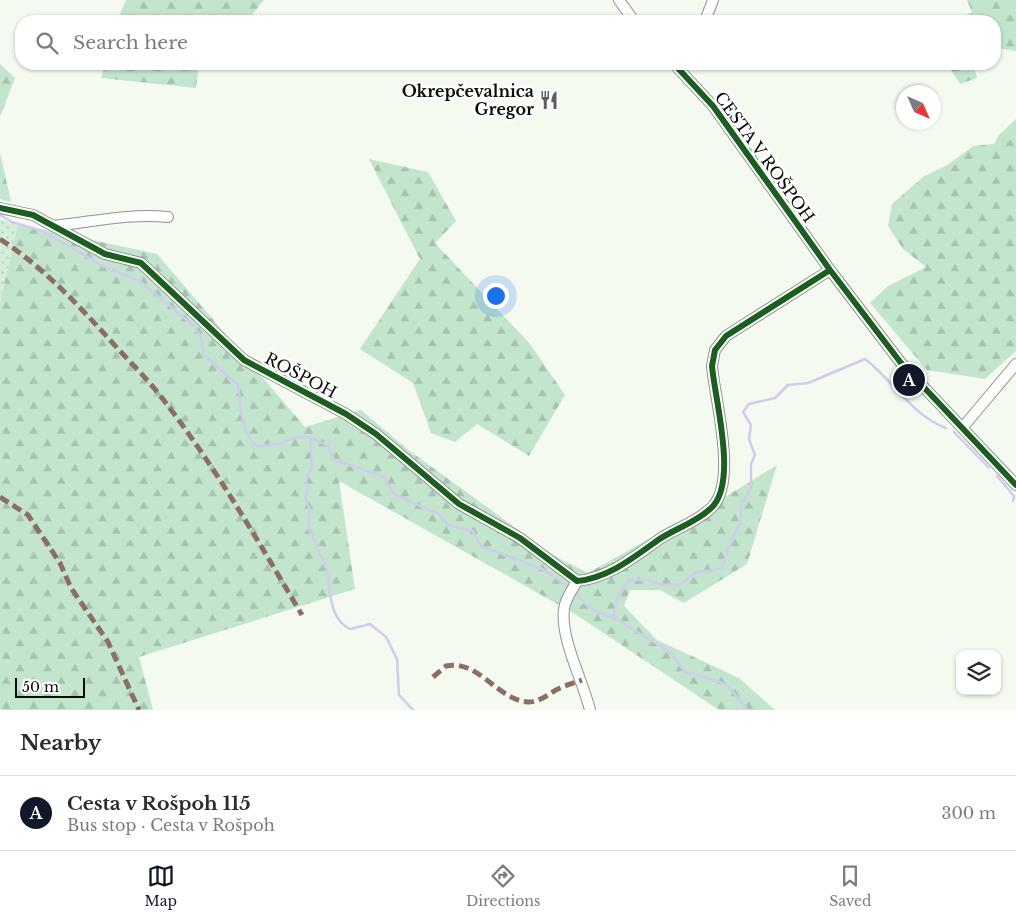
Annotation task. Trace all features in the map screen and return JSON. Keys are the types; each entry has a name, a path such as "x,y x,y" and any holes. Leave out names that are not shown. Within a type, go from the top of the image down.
{"street":[{"path":"619,0 630,15"},
{"path":"707,15 713,0"},
{"name":"CESTA V ROŠPOH","path":"686,70 751,156 830,270 901,363 1016,485"},
{"name":"ROŠPOH","path":"2,208 33,216 105,254 141,263 244,360 346,414 376,434 459,504 520,538 573,588"},
{"path":"54,226 124,216 168,217"},
{"path":"590,710 565,628 564,609 573,588 614,570 664,536 711,509 722,490 725,465 712,366 715,350 726,336 830,270"},
{"path":"963,427 1016,364"}],"green space":[{"path":"126,0 264,0 252,15 120,15"},
{"path":"967,0 1016,0 1016,51 1001,49 1001,15 965,15 972,12"},
{"path":"0,64 15,78 0,117"},
{"path":"103,70 198,70 196,88 101,78"},
{"path":"951,70 975,70 977,78 960,84"},
{"path":"1016,119 1016,351 985,379 927,370 870,303 888,286 926,267 903,249 888,226 892,204 923,177 949,164 973,146 994,144 999,135"},
{"path":"0,153 11,202 0,199"},
{"path":"369,159 428,172 456,221 435,243 530,344 565,395 529,456 477,424 455,442 431,433 413,383 360,349 420,259"},
{"path":"0,219 18,224 0,302"},
{"path":"18,224 157,254 305,427 361,410 407,449 556,557 588,573 663,531 683,523 777,465 747,564 684,603 660,590 630,590 624,606 657,640 739,678 775,710 719,710 575,614 339,481 355,589 139,657 153,710 0,710 0,302"}],"waterway":[{"path":"0,215 12,222 42,231 103,266 141,282 195,327 201,338 204,355 238,385 244,426 247,434 257,446 279,444 297,437 310,437 328,446 334,460 383,476 394,494 438,514 448,525 473,531 481,546 542,569 571,588"},
{"path":"613,617 618,596 629,580 647,580 664,585 681,584 696,572 722,569 730,543 741,521 740,508 751,487 751,464 755,455 749,439 751,425 743,412 749,404 775,398 788,385 808,383 865,359 923,415 946,428"},
{"path":"954,432 989,468"},
{"path":"310,437 312,467 306,481 308,489 305,497 310,510 308,529 325,563 333,609 342,624 350,629 370,624 386,637 397,659 399,695 413,710"},
{"path":"997,476 1014,496 1013,501"},
{"path":"575,592 584,603 598,613 613,617 670,652 685,672 726,684 748,710"}],"marked path":[{"path":"0,239 49,277 157,392 218,477 302,615"},
{"path":"0,497 28,515 60,563 71,588 108,642 139,710"},
{"path":"433,677 446,666 458,665 478,674 507,695 517,700 528,702 541,699 560,688 582,680"}],"cycle path":[{"path":"680,70 713,106 830,270 901,363 1016,485"},
{"path":"0,208 33,215 105,254 141,263 244,360 346,414 376,434 459,504 520,538 577,581 599,576 620,566 658,540 698,518 710,509 719,497 723,481 724,462 712,366 715,350 726,336 830,270"}],"place":[{"name":"Okrepčevalnica Gregor","path":"549,100"},
{"name":"Cesta v Rošpoh 115","path":"909,380"}]}
